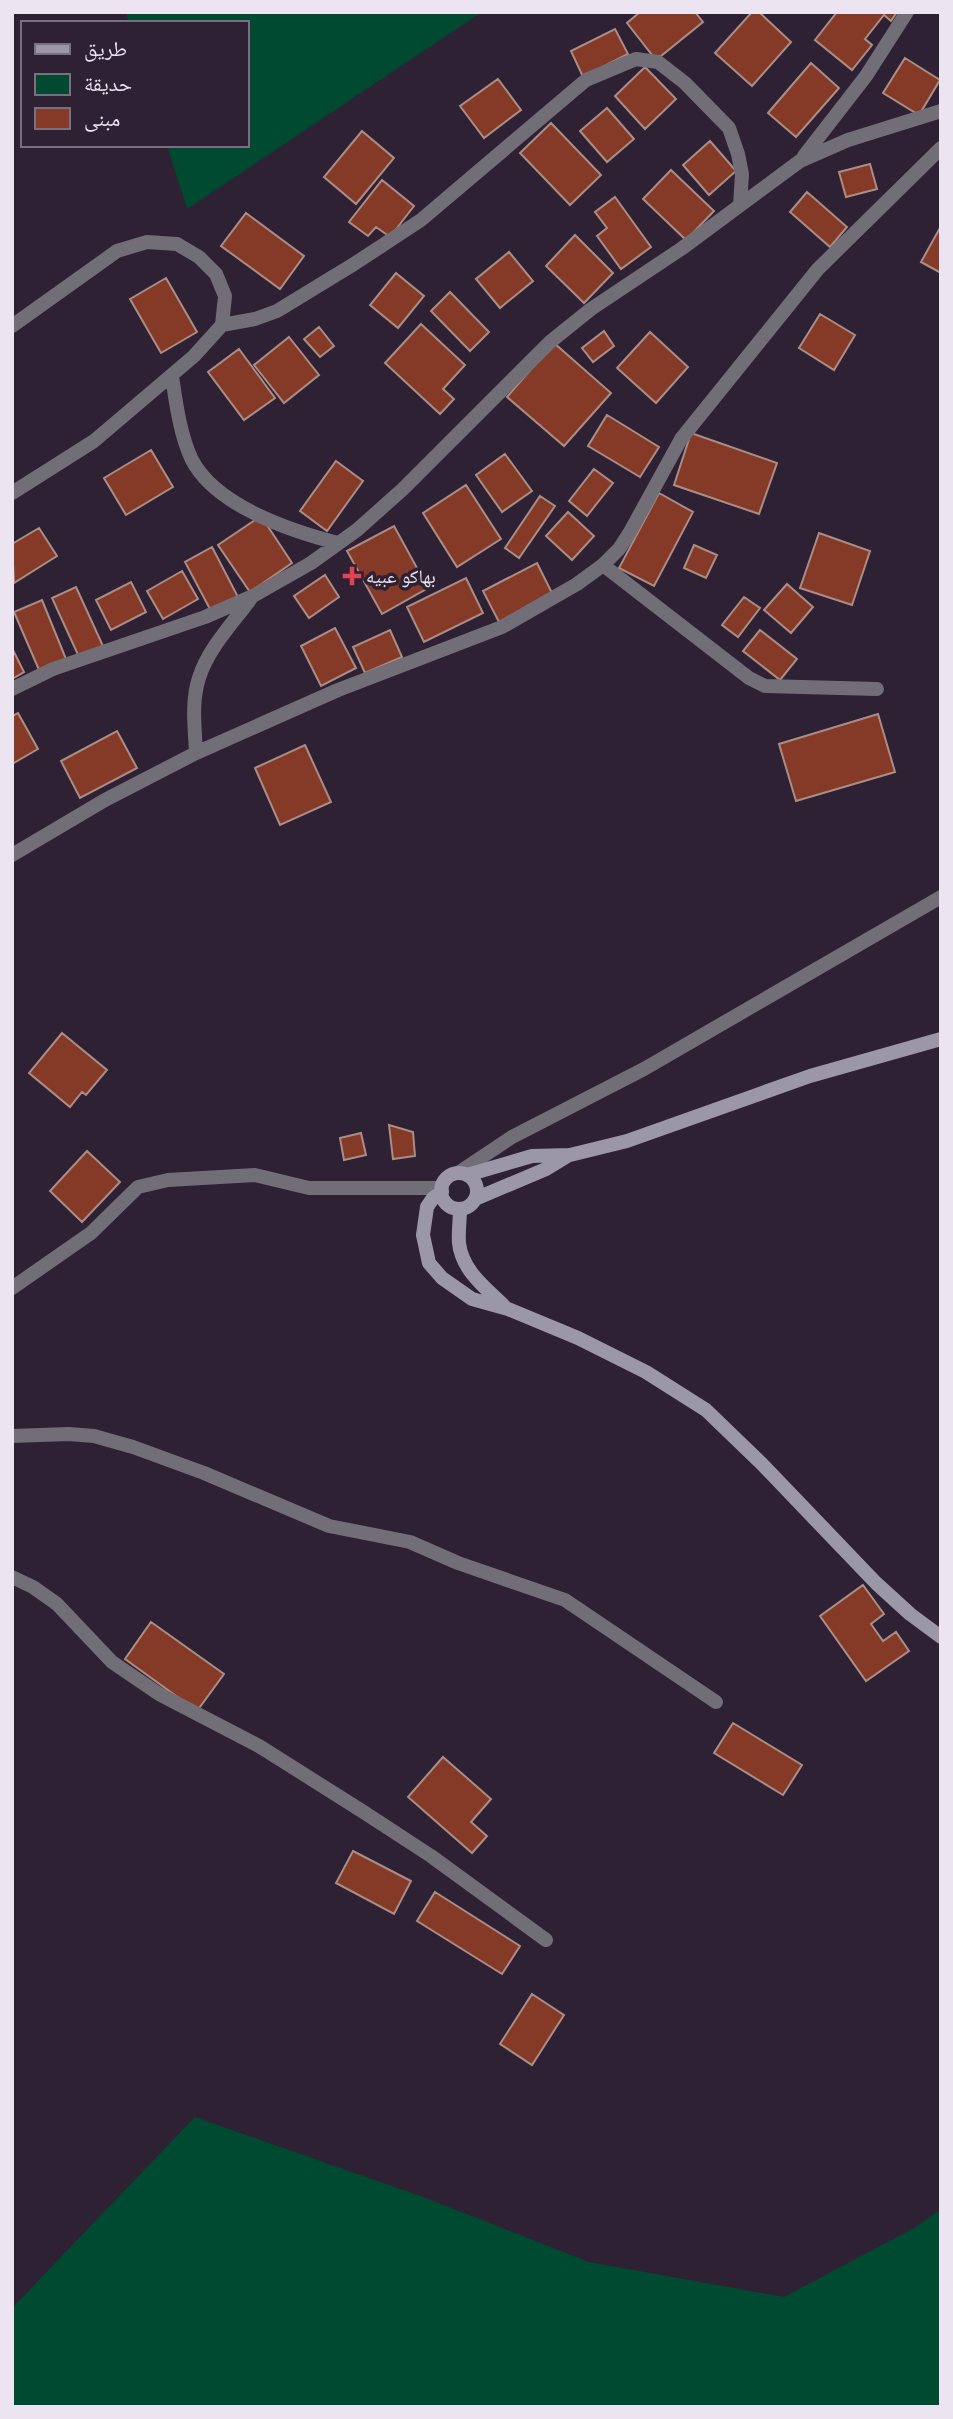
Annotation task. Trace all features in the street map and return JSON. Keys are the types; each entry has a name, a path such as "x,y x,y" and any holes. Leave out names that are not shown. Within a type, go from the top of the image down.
{"main road":[{"path":"941,1039 785,1085 627,1141 570,1155 532,1156 451,1175 427,1207 423,1235 429,1263 460,1293 508,1309 578,1338 646,1372 706,1410 876,1583 910,1614 941,1637"},
{"path":"442,1190 444,1201 451,1207 460,1209 469,1206 475,1199 546,1170 570,1155"},
{"path":"463,1174 474,1182 477,1190 475,1199"},
{"path":"460,1209 459,1243 464,1261 473,1276 508,1309"}],"street":[{"path":"800,161 866,76 907,12"},
{"path":"222,325 255,319 277,311 365,256 421,220 586,80 636,59 658,62 685,83 729,128 742,174 740,205"},
{"path":"12,689 53,669 205,617 253,596 311,564 357,530 433,461 550,342 591,309 681,249 800,161 848,140 941,111"},
{"path":"12,855 104,800 196,754 338,690 502,627 577,584 603,565 619,549 630,532 681,439 818,268 941,148"},
{"path":"12,326 117,251 147,242 177,244 199,257 216,274 225,296 222,325 194,356 94,441 12,493"},
{"path":"172,376 180,420 192,460 215,488 244,508 286,528 338,543"},
{"path":"603,565 749,678 765,687 877,689"},
{"path":"196,754 194,706 198,678 210,655 253,596"},
{"path":"463,1174 512,1137 644,1069 941,897"},
{"path":"12,1288 91,1233 138,1187 167,1180 255,1175 309,1188 442,1190"},
{"path":"12,1436 93,1436 133,1447 204,1473 329,1527 410,1542 458,1563 565,1600 716,1702"},
{"path":"12,1577 33,1587 57,1604 111,1662 159,1694 259,1746 362,1811 431,1856 546,1940"}],"green space":[{"path":"126,12 482,12 187,209 168,147 248,147 248,21 128,21"},
{"path":"195,2117 423,2197 589,2262 784,2297 916,2227 941,2209 941,2407 12,2407 12,2308"}],"building":[{"path":"640,12 695,12 703,22 656,60 627,23"},
{"path":"752,12 759,12 791,42 752,86 715,53"},
{"path":"837,12 897,12 891,21 884,15 865,39 872,45 852,70 815,40"},
{"path":"615,29 628,54 583,77 571,51"},
{"path":"905,58 940,80 919,115 883,93"},
{"path":"811,63 839,88 796,137 768,113"},
{"path":"645,67 676,99 645,129 615,96"},
{"path":"498,79 521,110 484,138 460,106"},
{"path":"607,108 634,139 607,162 580,131"},
{"path":"551,123 601,175 570,205 520,153"},
{"path":"362,131 394,158 356,204 324,177"},
{"path":"710,141 736,171 709,195 683,165"},
{"path":"870,164 877,189 846,197 839,172"},
{"path":"671,170 714,211 686,240 643,199"},
{"path":"382,180 414,206 390,237 376,227 368,236 349,222"},
{"path":"807,192 847,227 830,247 790,212"},
{"path":"615,197 651,247 621,269 597,236 607,228 595,212"},
{"path":"246,213 304,256 280,289 221,246"},
{"path":"941,226 941,273 921,262"},
{"path":"575,235 613,273 584,303 546,266"},
{"path":"509,252 533,281 500,308 476,279"},
{"path":"396,273 424,296 398,328 370,305"},
{"path":"166,278 197,332 161,353 130,299"},
{"path":"450,292 489,332 470,351 431,311"},
{"path":"820,314 855,335 834,370 799,348"},
{"path":"421,324 465,365 443,389 454,399 440,414 385,363"},
{"path":"319,327 334,346 320,357 304,339"},
{"path":"604,331 614,346 593,362 582,348"},
{"path":"650,332 688,367 656,403 617,368"},
{"path":"289,337 319,375 284,403 254,365"},
{"path":"554,343 611,393 564,446 507,397"},
{"path":"239,349 275,398 244,420 208,372"},
{"path":"607,415 659,447 640,477 588,446"},
{"path":"691,433 777,463 759,514 674,485"},
{"path":"151,450 173,487 126,515 104,478"},
{"path":"505,454 532,491 502,512 476,475"},
{"path":"336,461 363,481 327,531 300,511"},
{"path":"594,469 613,483 587,516 569,501"},
{"path":"466,485 501,539 457,567 423,513"},
{"path":"659,493 693,512 654,586 619,568"},
{"path":"540,496 555,506 519,558 505,548"},
{"path":"568,512 594,536 572,560 546,536"},
{"path":"261,516 292,563 250,592 218,545"},
{"path":"394,526 428,588 382,614 347,551"},
{"path":"39,528 57,556 14,583 12,544"},
{"path":"819,533 870,551 852,605 800,588"},
{"path":"694,545 717,555 706,578 684,568"},
{"path":"212,547 238,597 211,611 185,562"},
{"path":"537,563 553,595 499,622 483,591"},
{"path":"182,571 198,599 163,619 147,591"},
{"path":"325,575 339,597 309,618 294,596"},
{"path":"466,578 483,613 424,642 407,607"},
{"path":"131,582 146,612 111,630 96,600"},
{"path":"787,584 813,607 791,633 764,610"},
{"path":"76,587 103,646 79,657 52,598"},
{"path":"744,597 760,608 738,637 722,625"},
{"path":"42,600 66,659 39,670 14,612"},
{"path":"335,628 356,668 321,686 301,646"},
{"path":"390,630 402,657 365,673 353,647"},
{"path":"760,630 797,659 780,680 743,651"},
{"path":"12,648 24,672 12,679"},
{"path":"18,713 38,749 12,764 12,716"},
{"path":"878,714 895,772 796,801 779,744"},
{"path":"117,731 137,768 80,798 61,761"},
{"path":"305,745 331,802 280,825 255,768"},
{"path":"62,1033 107,1070 86,1095 82,1092 70,1107 29,1073"},
{"path":"389,1125 413,1132 415,1156 393,1159"},
{"path":"361,1133 366,1155 344,1160 340,1138"},
{"path":"87,1151 120,1182 82,1222 50,1191"},
{"path":"863,1585 884,1614 871,1624 883,1641 896,1632 909,1651 866,1681 820,1616"},
{"path":"151,1622 224,1674 197,1711 125,1659"},
{"path":"733,1723 802,1765 783,1795 714,1753"},
{"path":"443,1757 491,1799 471,1822 487,1836 472,1853 408,1797"},
{"path":"353,1851 411,1881 394,1914 336,1883"},
{"path":"435,1892 520,1946 502,1974 417,1921"},
{"path":"532,1994 564,2015 532,2065 500,2044"}],"place":[{"name":"بهاكو عبيه","path":"352,576"}]}
